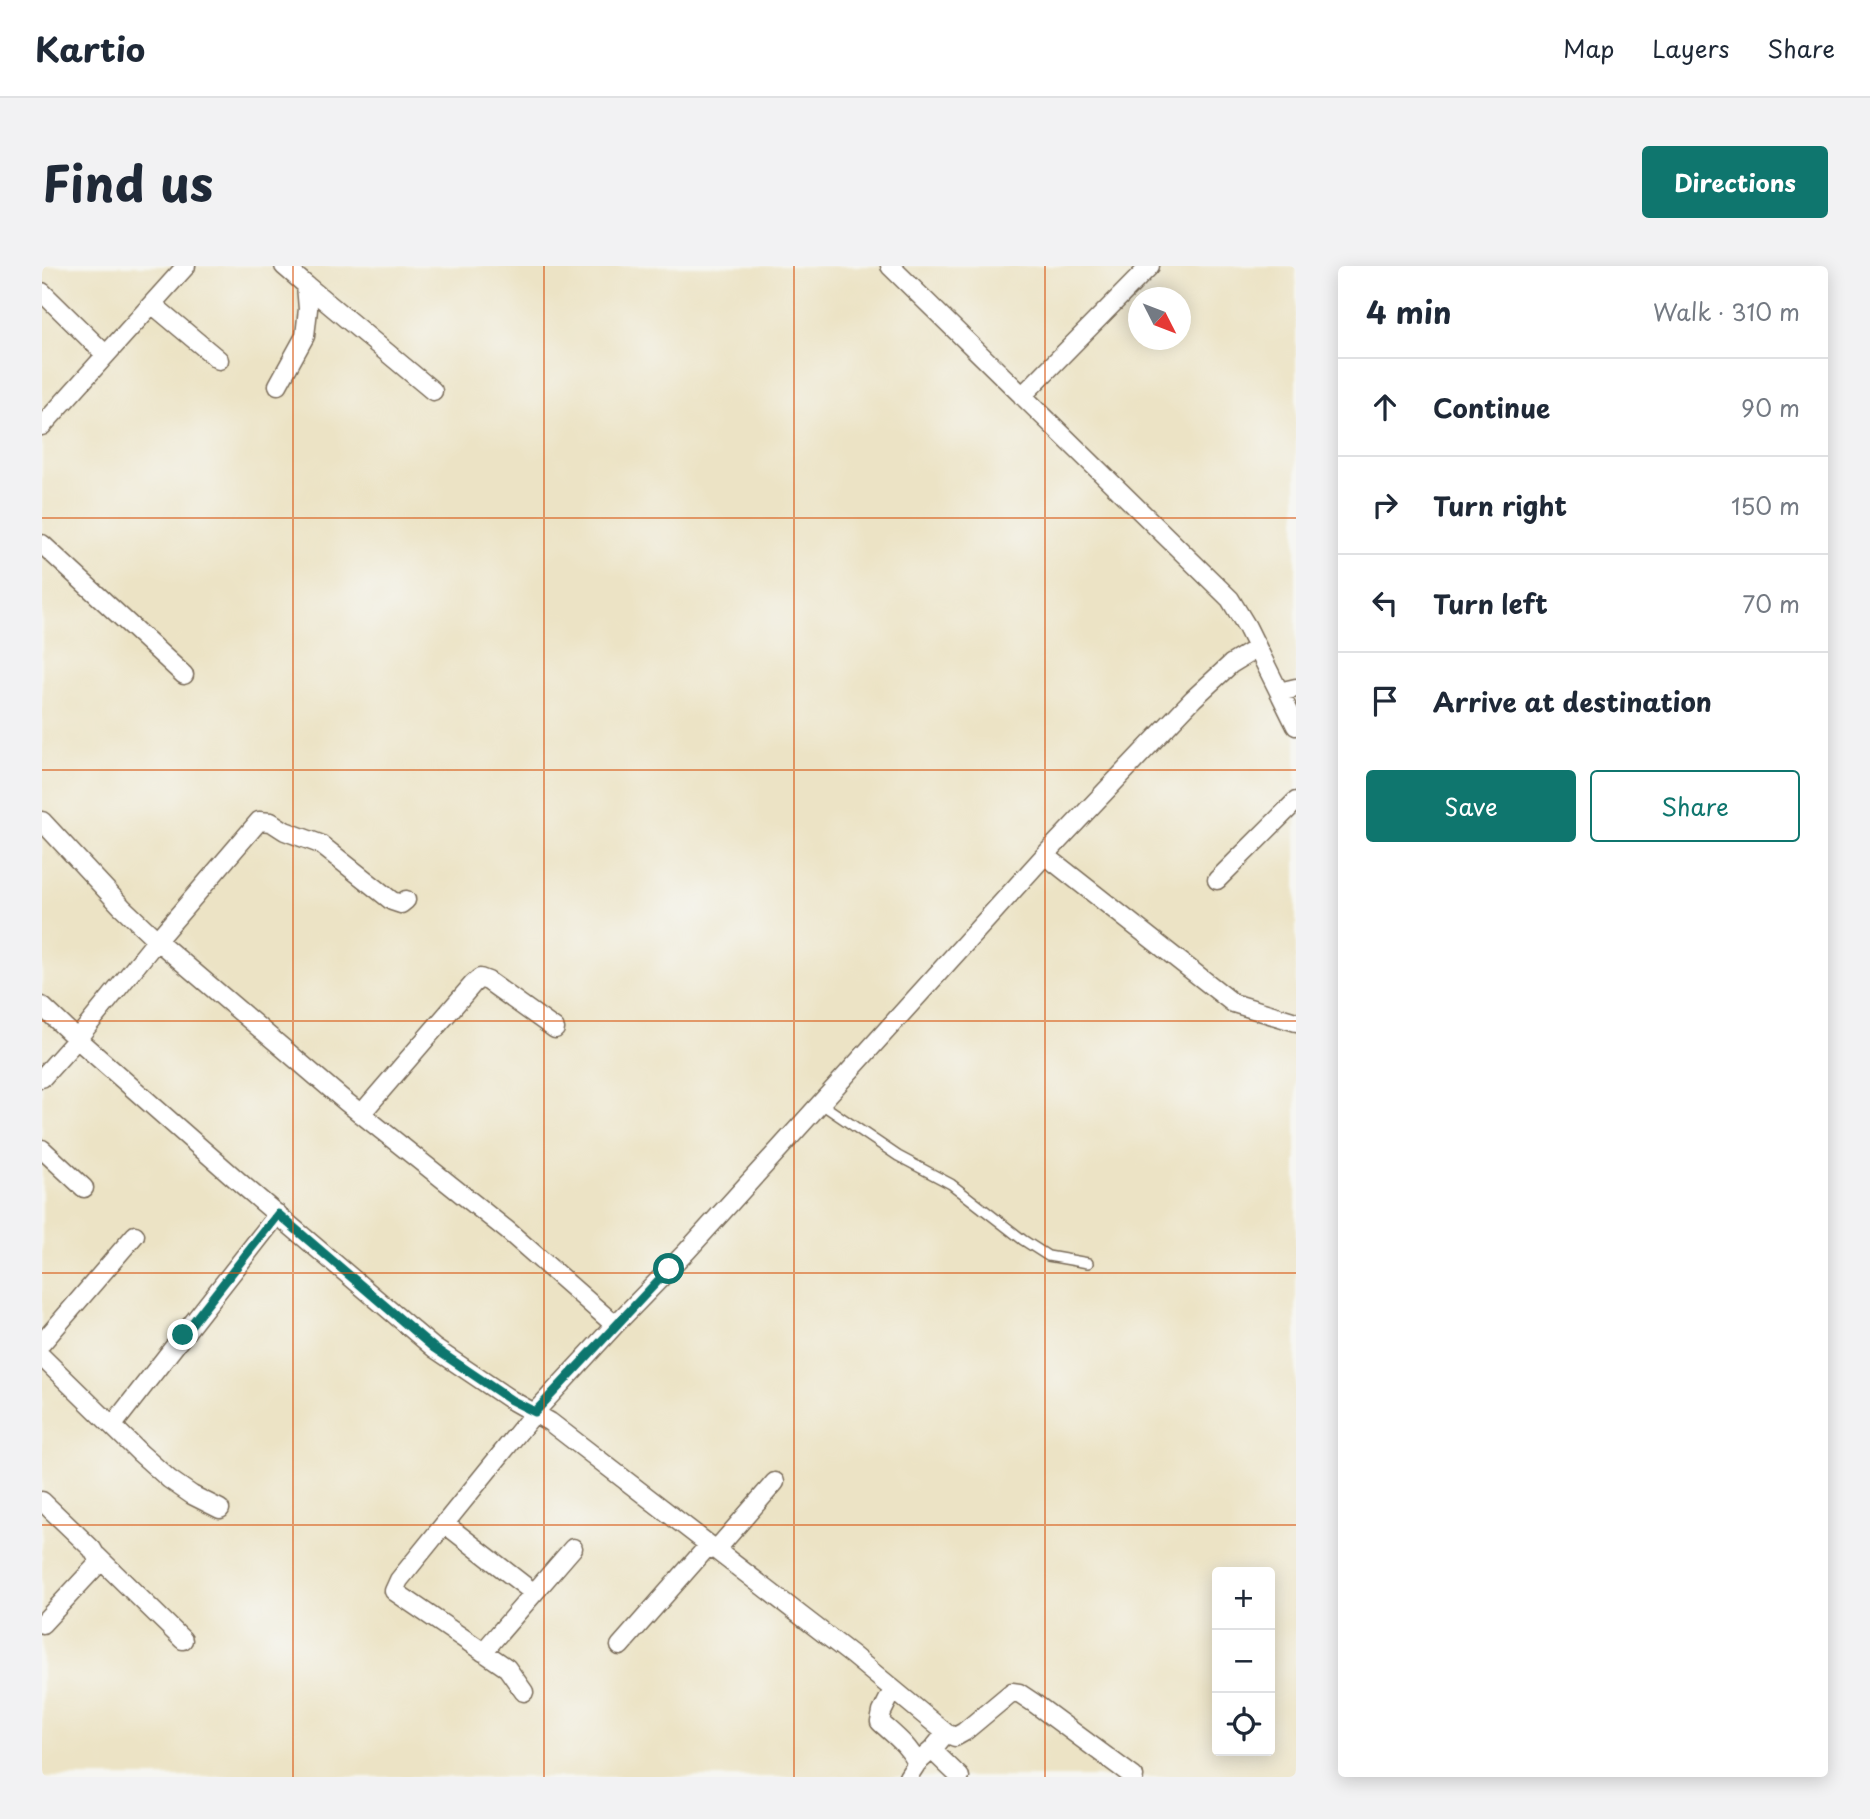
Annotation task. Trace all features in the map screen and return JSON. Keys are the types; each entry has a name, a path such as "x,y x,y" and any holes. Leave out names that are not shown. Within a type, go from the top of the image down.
{"street":[{"path":"42,426 186,266"},
{"path":"284,266 433,391"},
{"path":"892,267 1230,599 1257,648 1287,690 1296,726"},
{"path":"1023,396 1141,269"},
{"path":"278,385 305,336 308,309 306,285"},
{"path":"42,292 106,355"},
{"path":"152,304 219,360"},
{"path":"42,544 184,676"},
{"path":"524,1692 507,1668 394,1591 399,1580 535,1412 687,1251 1045,855 1193,699 1231,664 1257,648"},
{"path":"1217,880 1296,801"},
{"path":"42,821 122,907 157,940 361,1114 508,1231 615,1325"},
{"path":"42,1078 259,821 271,822 285,831 320,844 392,901 401,904 406,900"},
{"path":"1045,855 1233,1003 1296,1022"},
{"path":"361,1114 480,978 555,1029"},
{"path":"42,1006 434,1348 511,1400 550,1422 852,1655 946,1733 955,1737 1012,1692 1019,1693 1134,1777"},
{"path":"42,1149 84,1188"},
{"path":"113,1425 278,1214"},
{"path":"42,1343 135,1235"},
{"path":"42,1357 170,1479 192,1495 220,1509"},
{"path":"620,1646 775,1482"},
{"path":"42,1501 183,1640"},
{"path":"445,1524 534,1593"},
{"path":"483,1652 573,1548"},
{"path":"42,1624 97,1565 97,1556"},
{"path":"894,1690 882,1712 880,1722 905,1744 912,1770 946,1733"},
{"path":"932,1750 960,1777"}],"lane":[{"path":"820,1103 898,1156 951,1184 1048,1256 1088,1263"}],"route":[{"path":"183,1335 278,1214 434,1348 511,1400 535,1412 669,1269"}]}
